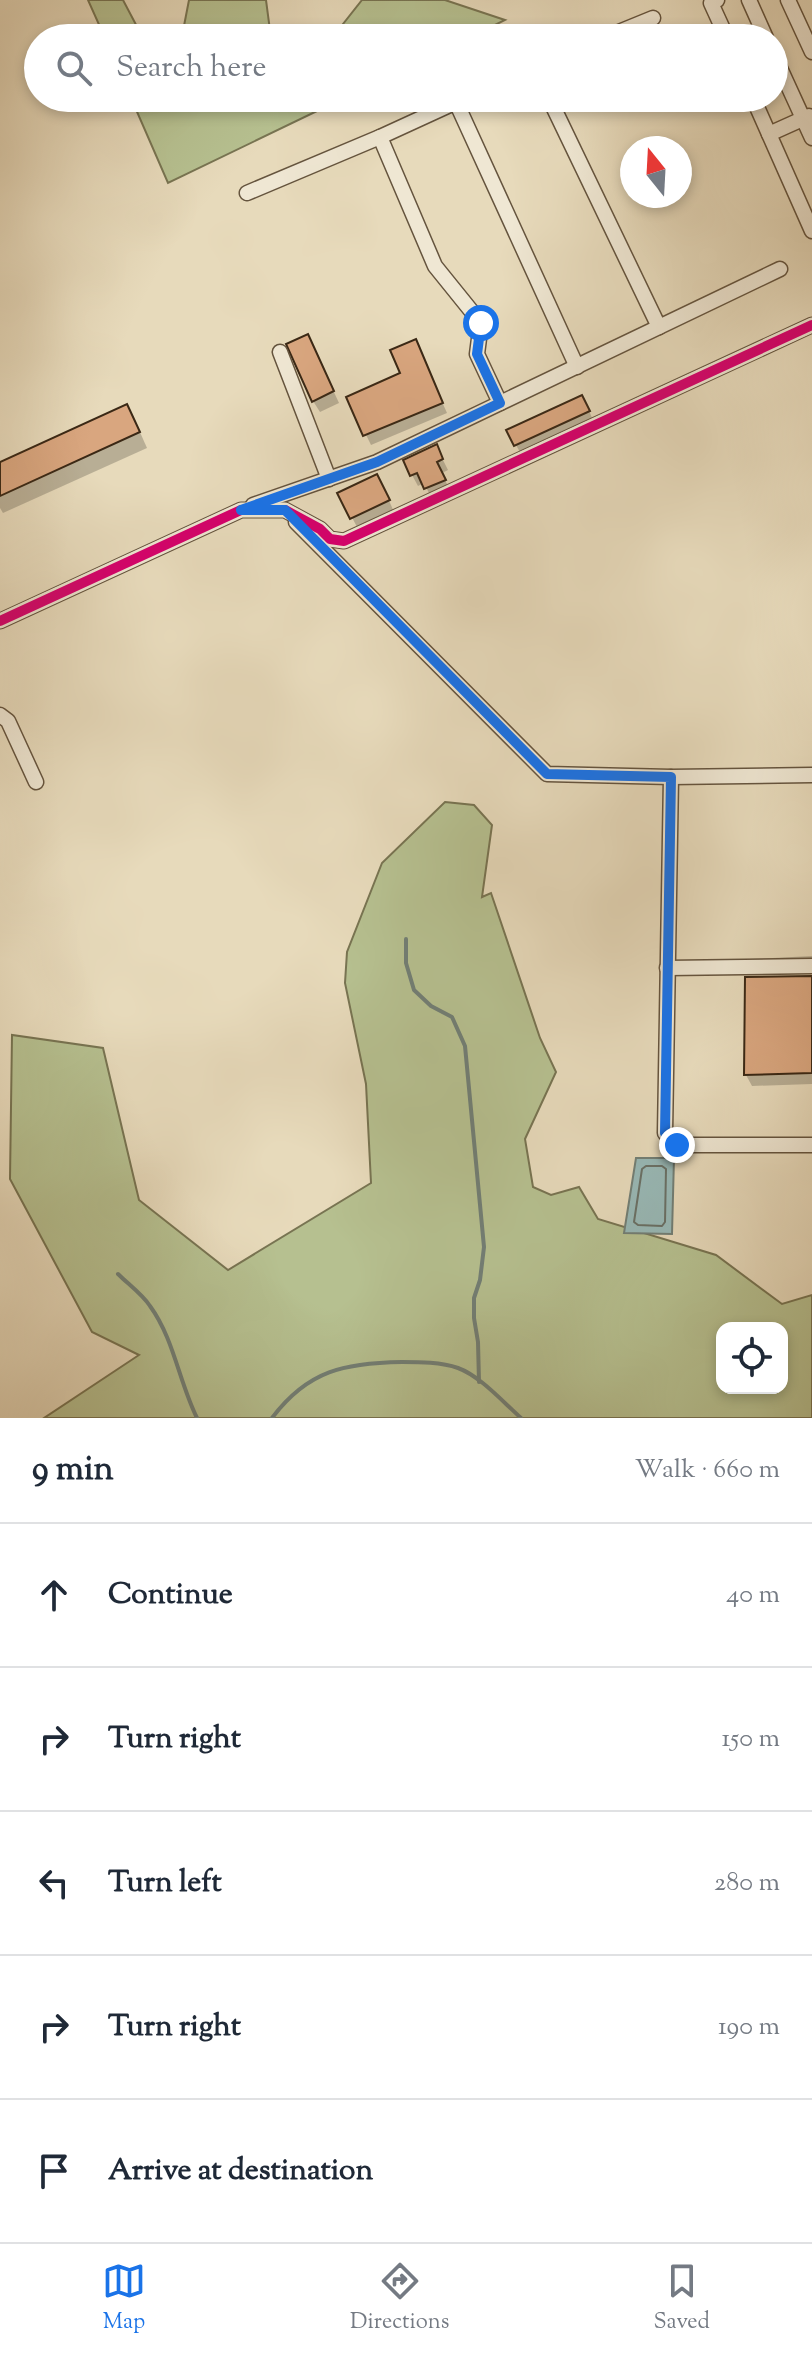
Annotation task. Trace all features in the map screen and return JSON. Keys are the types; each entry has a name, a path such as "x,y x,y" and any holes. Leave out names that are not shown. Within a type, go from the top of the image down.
{"street":[{"path":"717,0 711,3 721,24"},
{"path":"749,0 760,24"},
{"path":"788,0 812,52"},
{"path":"638,24 653,18"},
{"path":"788,81 808,117 812,138"},
{"path":"247,193 435,112"},
{"path":"466,112 577,367"},
{"path":"556,112 659,327"},
{"path":"759,112 812,231"},
{"path":"769,134 808,117"},
{"path":"380,137 435,266 481,323 477,354 500,403"},
{"path":"0,621 241,510 377,462 780,269"},
{"path":"241,510 285,510 320,529 330,539 344,541 812,325"},
{"path":"280,352 329,479"},
{"path":"285,510 547,774 671,777 812,775"},
{"path":"0,715 8,721 36,782"},
{"path":"671,777 665,1133 677,1145 812,1145"},
{"path":"667,968 812,966"}],"green space":[{"path":"88,0 123,0 136,24 99,24"},
{"path":"189,0 266,0 269,24 184,24"},
{"path":"362,0 445,0 505,20 497,24 343,24"},
{"path":"137,112 315,112 168,183"},
{"path":"445,802 474,805 492,825 482,897 491,893 540,1038 556,1072 525,1139 533,1187 551,1195 579,1187 598,1219 716,1255 782,1304 812,1295 812,1418 44,1418 139,1355 92,1332 10,1179 12,1035 103,1048 139,1200 228,1270 371,1183 366,1084 345,983 347,952 382,863"}],"water":[{"path":"636,1158 674,1158 672,1234 624,1233"}],"building":[{"path":"308,334 334,391 312,402 286,344"},
{"path":"416,339 443,403 363,436 346,397 400,373 390,350"},
{"path":"582,395 590,411 514,446 506,430"},
{"path":"127,404 140,432 0,496 0,462"},
{"path":"437,444 443,459 437,462 446,480 424,489 417,473 410,476 403,460"},
{"path":"377,474 390,500 350,519 337,493"},
{"path":"812,976 812,1073 744,1075 745,977"}],"waterway":[{"path":"406,939 406,963 414,990 431,1006 452,1017 465,1046 484,1247 480,1280 474,1298 479,1382"},
{"path":"118,1274 143,1297 158,1319 197,1418"},
{"path":"272,1418 299,1389 329,1372 363,1364 402,1362 458,1368 483,1383 521,1418"}],"cycle path":[{"path":"0,621 241,510 285,510 320,529 330,539 344,541 812,325"}],"route":[{"path":"481,323 477,354 500,403 377,462 241,510 285,510 547,774 671,777 665,1133 677,1145"}]}
